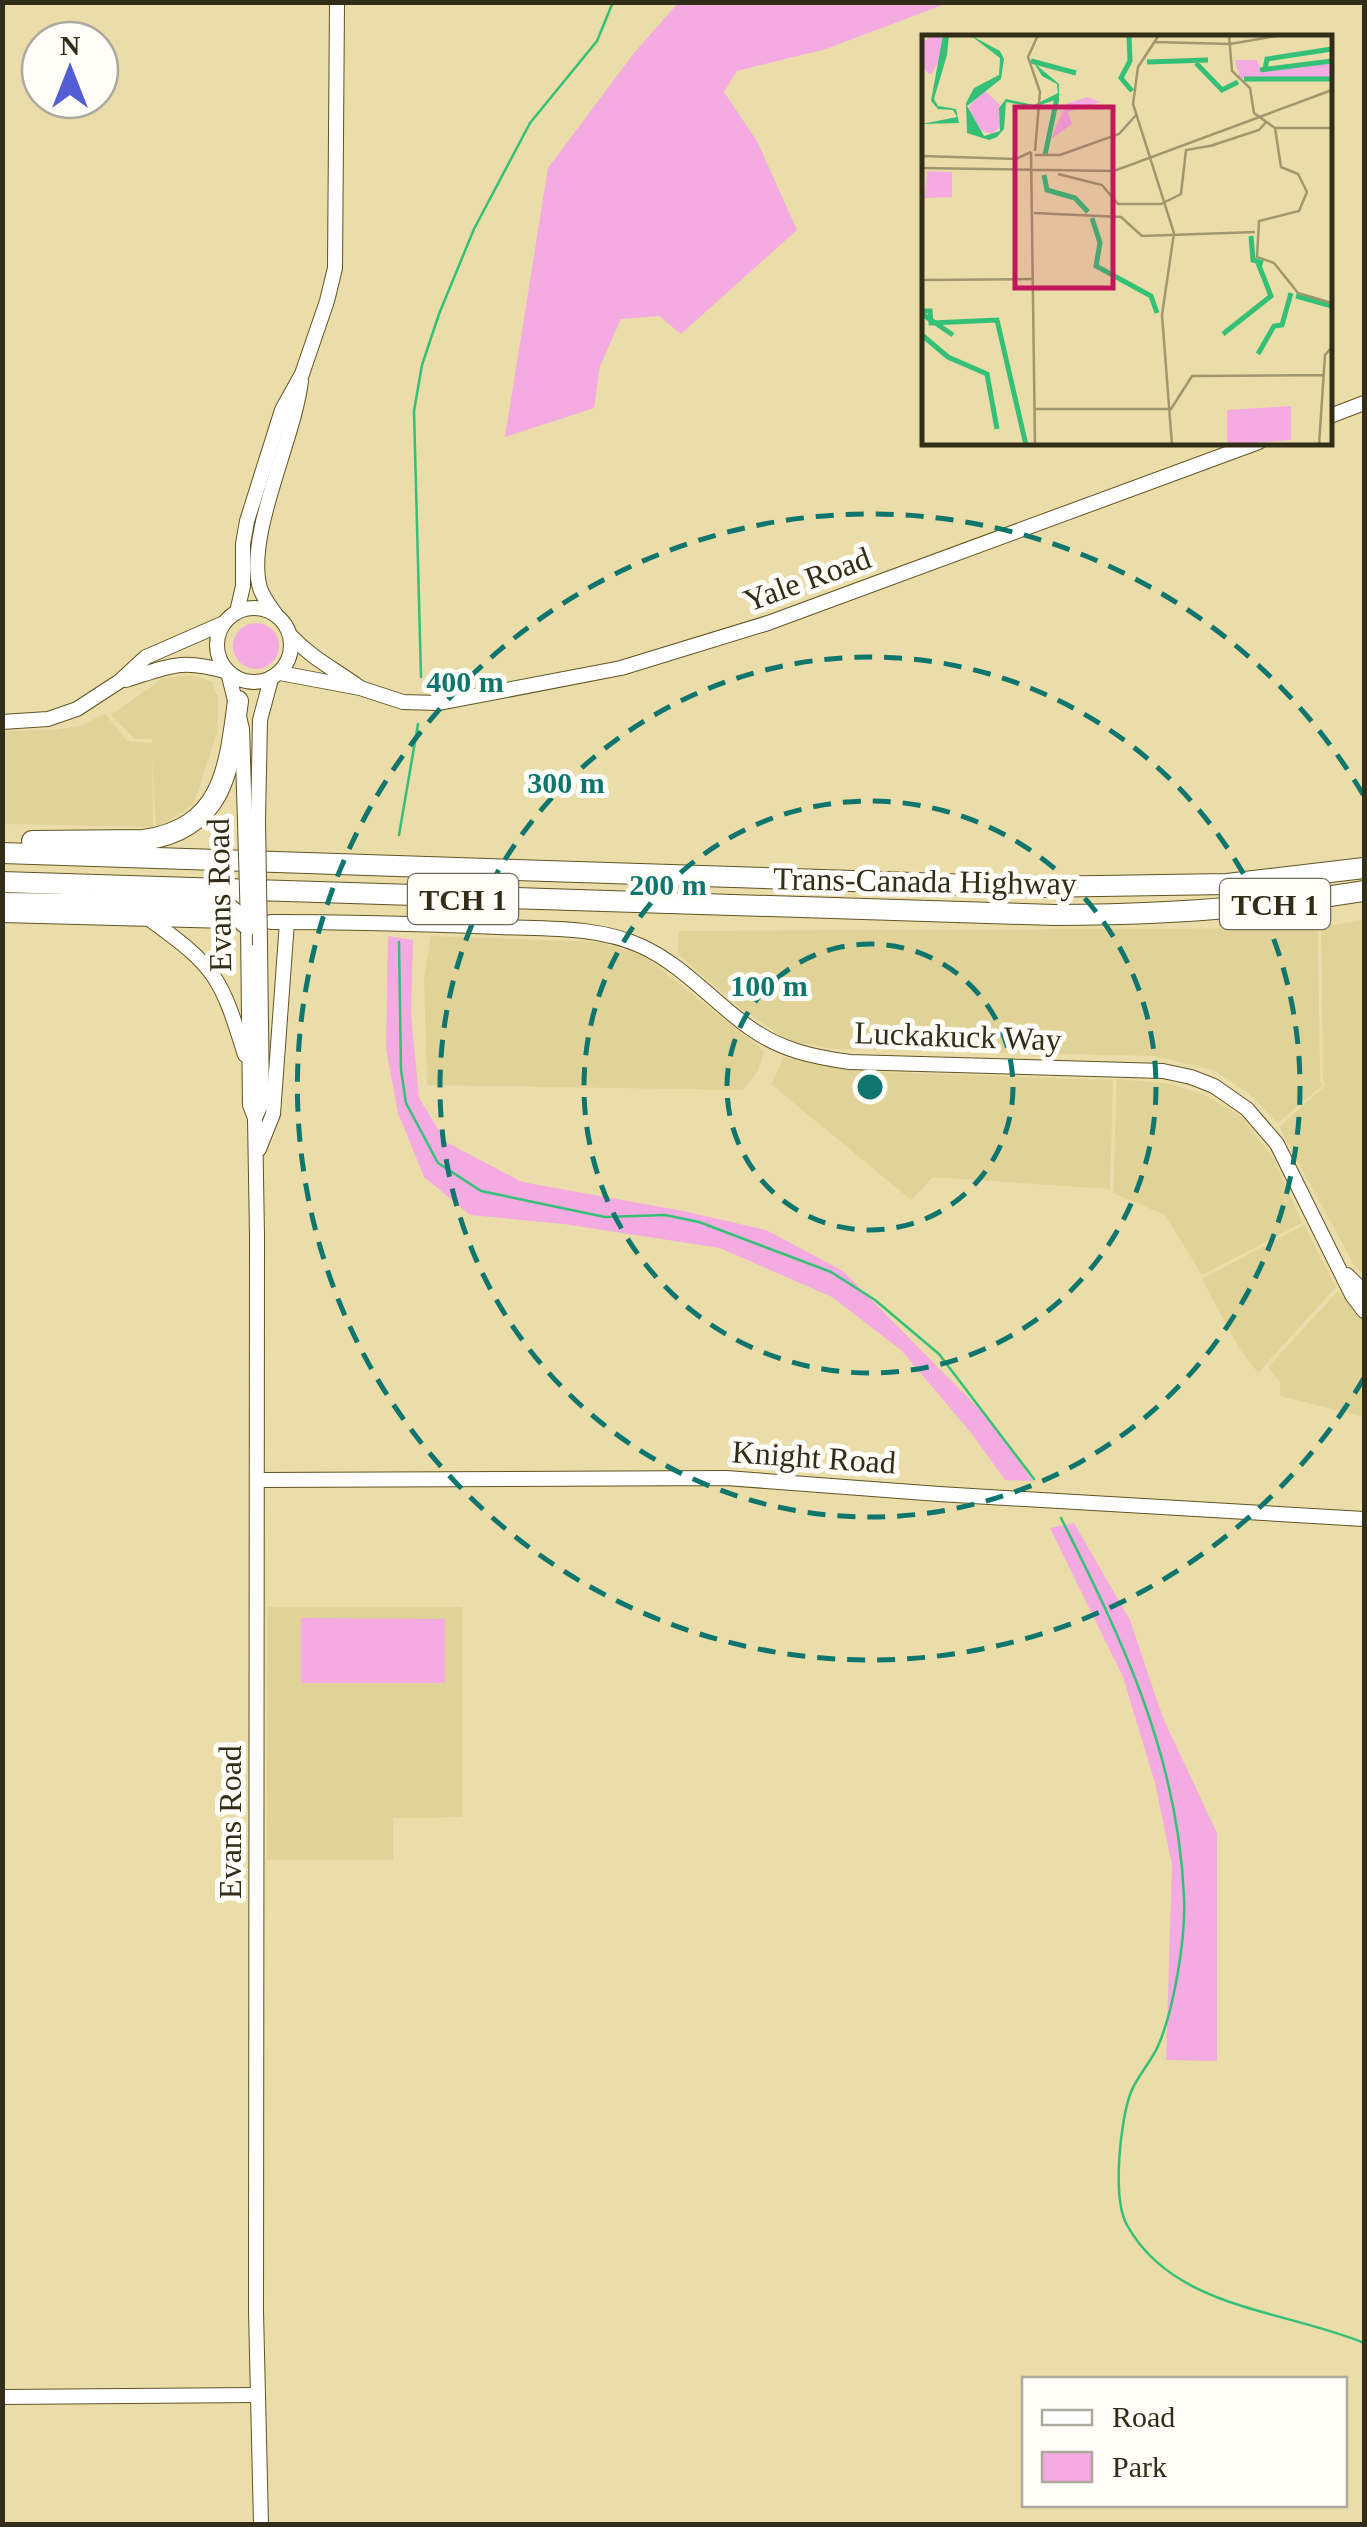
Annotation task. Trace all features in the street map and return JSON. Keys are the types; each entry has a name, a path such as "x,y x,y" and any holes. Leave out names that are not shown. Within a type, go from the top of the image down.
{"highway":[{"path":"2,841 144,840 186,828 208,808 223,783 238,702"},
{"name":"Trans-Canada Highway","path":"2,853 1036,887 1227,884 1364,868"},
{"path":"1227,884 1364,856"},
{"name":"Trans-Canada Highway","path":"2,882 1054,915 1184,912 1364,891"},
{"path":"1184,912 1318,908 1364,901"},
{"path":"2,902 253,922"}],"street":[{"path":"237,612 243,586 247,521 282,410 302,374 328,301 335,268 337,2"},
{"path":"120,682 181,663 200,664 250,682 276,676 290,656 291,636 260,587 258,545 298,414 302,374"},
{"path":"1332,415 1364,404"},
{"name":"Yale Road","path":"276,676 360,688 403,702 439,703 621,668 768,624 1250,445"},
{"path":"2,722 48,719 77,709 120,682 146,658 224,622 237,612 257,608 276,615"},
{"path":"224,622 219,632 218,653 228,672"},
{"name":"Yale Road","path":"291,636 313,659 360,688"},
{"name":"Evans Road","path":"228,672 238,702 252,821"},
{"name":"Evans Road","path":"261,2524 257,2395 256,1159 255,1118 250,1105 252,821 260,720 276,676"},
{"name":"Luckakuck Way","path":"2,915 579,930 640,946 668,962 750,1028 809,1056 850,1062 1128,1069 1191,1076 1232,1098 1262,1124 1364,1311"},
{"path":"149,919 193,950 220,983 250,1070"},
{"path":"193,950 197,920"},
{"path":"253,922 273,1114 256,1159"},
{"name":"Evans Road","path":"253,922 262,1102 255,1118"},
{"name":"Luckakuck Way","path":"1340,1267 1364,1291"},
{"name":"Knight Road","path":"258,1480 726,1478 1364,1518"},
{"path":"2,2397 257,2395"}],"shaded area":[{"path":"192,675 213,682 218,700 218,730 193,805 156,829 152,753 153,827 3,824 4,731 80,726 105,714 127,741 152,743 152,739 135,739 111,715 163,678"},
{"path":"1364,920 1364,1275 1354,1265 1279,1127 1326,1085 1321,927"},
{"path":"1318,928 1323,1085 1278,1123 1247,1092 1213,1070 1154,1056 835,1049 789,1041 741,1009 678,954 679,931"},
{"path":"431,936 598,942 644,956 758,1046 764,1053 757,1072 743,1090 427,1085 424,978"},
{"path":"784,1057 875,1072 1113,1080 1110,1189 933,1177 911,1200 771,1084"},
{"path":"1117,1079 1171,1084 1207,1096 1241,1116 1274,1159 1302,1223 1202,1275 1165,1215 1113,1193"},
{"path":"1304,1225 1336,1287 1258,1373 1239,1348 1202,1279"},
{"path":"1338,1291 1364,1318 1364,1417 1280,1396 1280,1382 1268,1367"},
{"path":"267,1607 462,1607 462,1817 393,1818 393,1860 267,1860"}],"green space":[{"path":"678,3 948,3 826,49 737,71 724,92 757,141 797,230 681,334 659,316 621,319 600,366 594,408 505,437 548,168 634,53"},
{"path":"256,623 273,629 279,646 273,663 256,669 239,663 233,646 239,629"},
{"path":"388,936 413,940 411,1014 419,1098 446,1142 522,1182 766,1230 843,1271 985,1415 1033,1481 1005,1480 901,1350 832,1297 720,1248 564,1224 470,1215 424,1177 398,1113 386,1049"},
{"path":"1074,1523 1130,1620 1163,1718 1217,1833 1217,2061 1166,2060 1172,1865 1155,1783 1123,1677 1050,1528"},
{"path":"301,1618 445,1619 445,1683 301,1683"}],"waterway":[{"path":"421,677 414,411 422,365 474,229 530,123 597,41 613,2"},
{"path":"399,835 418,724"},
{"path":"399,942 401,1070 406,1103 438,1163 481,1191 605,1217 665,1215 699,1222 831,1272 875,1300 939,1354 1034,1479"},
{"path":"1061,1518 1106,1609 1144,1701 1159,1748 1180,1845 1184,1913 1178,1973 1158,2046 1127,2105 1119,2159 1122,2213 1147,2253 1201,2291 1364,2343"}]}
